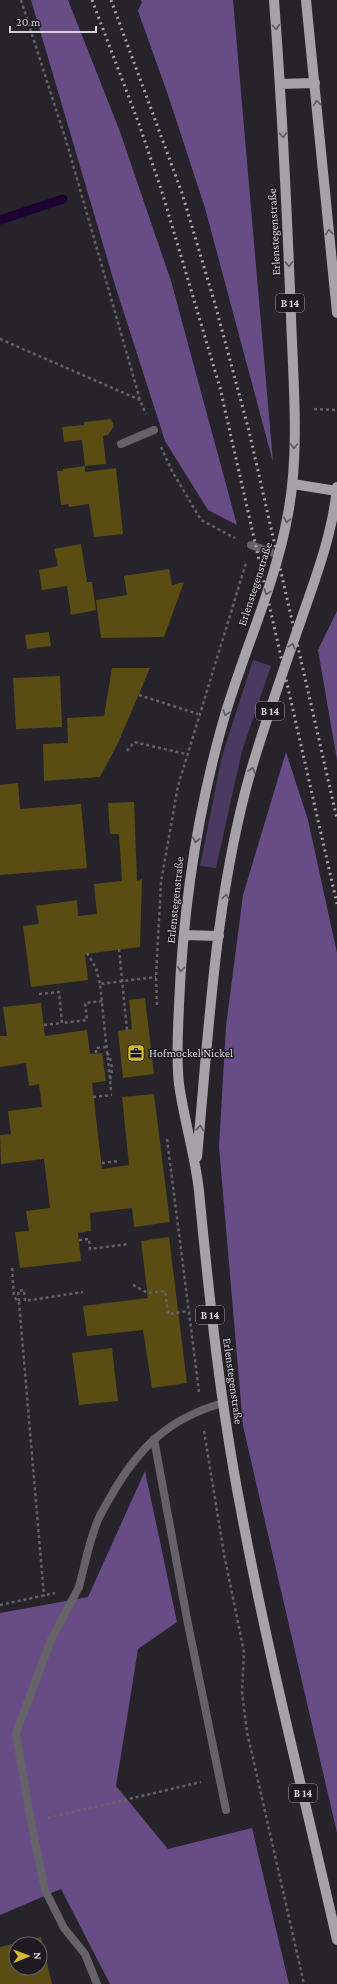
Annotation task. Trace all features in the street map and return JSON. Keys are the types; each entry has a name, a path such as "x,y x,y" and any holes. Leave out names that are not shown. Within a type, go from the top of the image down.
{"main road":[{"name":"Erlenstegenstraße","path":"274,0 280,84 294,384 293,484 288,516 279,555 235,684 207,783 191,865 179,1004 179,1082 196,1167 210,1309 239,1503 269,1646 337,1940"},
{"path":"306,0 337,313"},
{"path":"280,84 315,83"},
{"path":"293,484 337,492"},
{"name":"Erlenstegenstraße","path":"196,1167 219,936 230,871 250,775 316,576 329,529 337,487"},
{"path":"184,935 219,936"}],"street":[{"path":"121,444 154,430"},
{"path":"251,545 279,555"},
{"path":"97,1984 85,1954 64,1928 46,1890 31,1822 16,1733 51,1640 78,1587 98,1520 125,1472 137,1455 175,1422 201,1410 223,1403"},
{"path":"154,1439 187,1619 226,1810"}],"path":[{"path":"21,0 68,147 140,400 172,471 201,520 237,540 251,545"},
{"path":"0,339 140,400"},
{"path":"313,409 337,410"},
{"path":"139,695 198,714"},
{"path":"127,751 134,742 186,754"},
{"path":"119,949 127,1030"},
{"path":"87,953 96,968 100,984 111,1090"},
{"path":"100,984 156,977"},
{"path":"39,994 60,992 62,1023"},
{"path":"44,1025 87,1020 85,1003 102,1001"},
{"path":"96,1053 96,1048 106,1047"},
{"path":"93,1097 112,1095"},
{"path":"102,1163 119,1161"},
{"path":"79,1240 89,1239 90,1249 128,1244"},
{"path":"12,1268 14,1297 19,1302"},
{"path":"133,1285 148,1293 165,1291 168,1314 188,1311"},
{"path":"44,1596 18,1291 24,1290 25,1301 83,1292"},
{"path":"201,1410 224,1554 244,1652 242,1692 247,1732 304,1984"},
{"path":"0,1604 44,1596 78,1587"},
{"path":"31,1822 219,1778"}],"shaded area":[{"path":"31,0 68,0 119,129 171,281 237,525 208,510 165,441 115,285"},
{"path":"141,0 233,0 273,462 205,208 168,95 138,11 142,2"},
{"path":"337,611 337,760 318,650"},
{"path":"253,660 271,666 242,751 216,868 200,866 222,756"},
{"path":"286,752 308,820 337,953 337,1833 243,1426 219,1147 226,1026 243,895"},
{"path":"145,1471 177,1622 138,1649 116,1786 168,1849 252,1828 289,1984 110,1984 61,1889 0,1915 0,1613 88,1597"}],"building":[{"path":"111,419 114,426 108,435 103,436 106,464 85,466 82,440 64,442 62,427 84,425 84,422"},
{"path":"85,466 85,472 116,468 123,534 94,537 89,504 69,507 68,504 61,505 57,471"},
{"path":"81,544 87,582 92,582 96,610 71,615 67,586 42,590 39,570 58,566 54,549"},
{"path":"169,569 172,585 184,582 164,637 101,638 96,600 127,595 124,576"},
{"path":"49,632 51,646 27,649 25,635"},
{"path":"112,668 150,668 118,743 100,777 44,781 43,744 68,743 67,718 104,716"},
{"path":"60,676 62,727 16,729 13,678"},
{"path":"18,783 20,809 81,804 87,868 0,875 0,785"},
{"path":"134,802 137,881 142,879 140,947 85,954 88,980 31,987 23,926 39,924 36,906 77,900 78,916 97,914 94,884 122,881 119,834 110,834 108,803"},
{"name":"Hofmockel Nickel","path":"145,998 154,1074 123,1078 118,1031 132,1029 129,1000"},
{"path":"41,1003 45,1036 87,1030 90,1054 102,1053 106,1081 92,1083 102,1169 129,1165 122,1097 154,1094 170,1222 134,1227 132,1208 90,1213 91,1231 78,1233 81,1261 20,1268 15,1232 29,1231 26,1211 50,1208 44,1159 1,1164 0,1135 11,1134 8,1111 42,1107 39,1084 29,1086 26,1063 0,1067 0,1036 7,1036 3,1007"},
{"path":"169,1237 187,1383 152,1388 143,1330 87,1336 83,1306 148,1298 141,1241"},
{"path":"112,1348 118,1401 79,1405 72,1353"},
{"path":"8,1945 8,1976 48,1976 48,1967 52,1984 0,1984 0,1947"}],"waterway":[{"path":"0,220 63,199"}],"railway":[{"path":"92,0 139,124 163,195 220,388 337,904"},
{"path":"111,0 182,193 215,304 249,431 337,819"}],"place":[{"name":"Hofmockel Nickel","path":"136,1053"}]}
